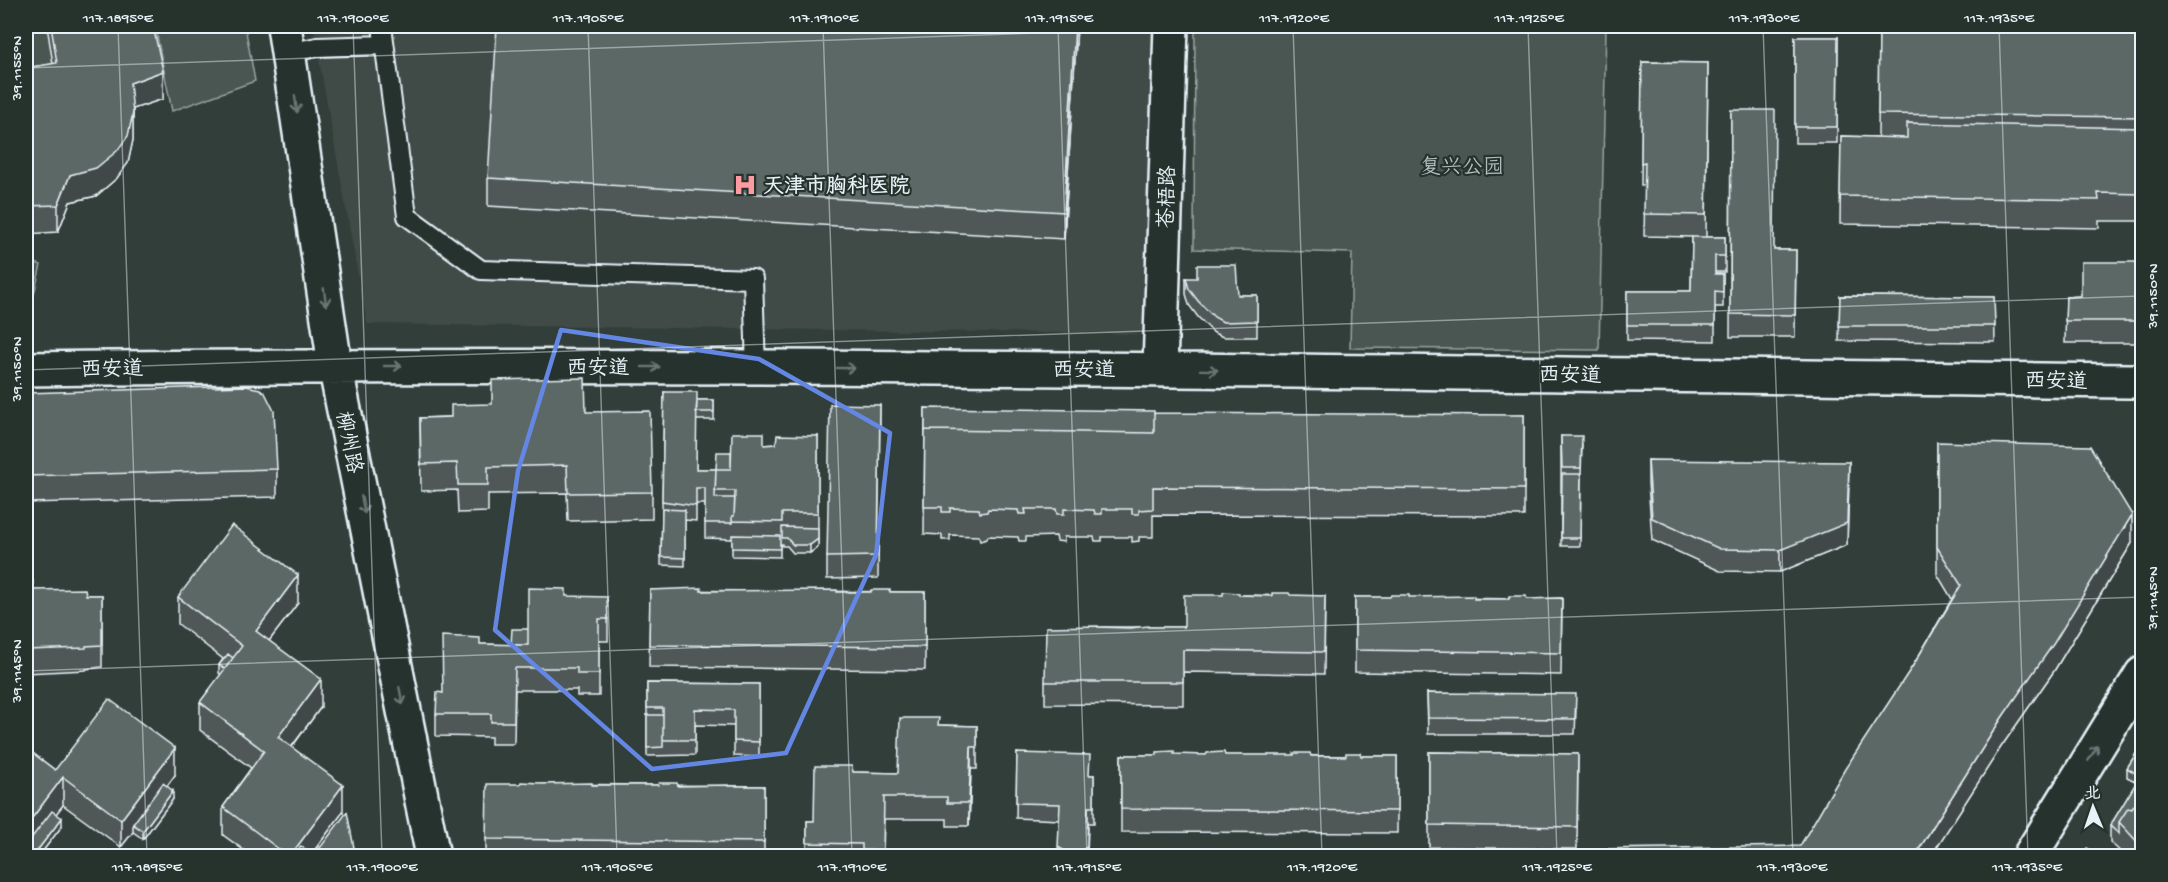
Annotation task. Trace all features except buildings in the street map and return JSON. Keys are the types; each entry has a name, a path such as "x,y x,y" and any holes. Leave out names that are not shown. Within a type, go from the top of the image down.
{"street":[{"name":"苍梧路","path":"1160,369 1171,26"},
{"name":"柳州路","path":"286,39 335,365 434,856"},
{"name":"西安道","path":"26,369 335,365 1160,369 2142,381"},
{"path":"2030,856 2142,674"}],"lane":[{"path":"382,26 407,216 481,270 753,279 756,368"},
{"path":"286,39 317,47 384,45"}],"highlighted area":[{"path":"561,330 759,359 890,433 876,555 786,753 652,769 495,630 518,471"}],"shaded area":[{"name":"天津市胸科医院","path":"313,26 1154,26 1142,334 367,324"}],"green space":[{"path":"26,26 115,26 26,126"},
{"path":"155,26 245,26 255,81 172,111"},
{"name":"复兴公园","path":"1195,26 1606,26 1599,350 1350,348 1352,253 1194,249"},
{"path":"26,260 41,265 26,328"}],"place":[{"name":"天津市胸科医院","path":"745,185"}]}
